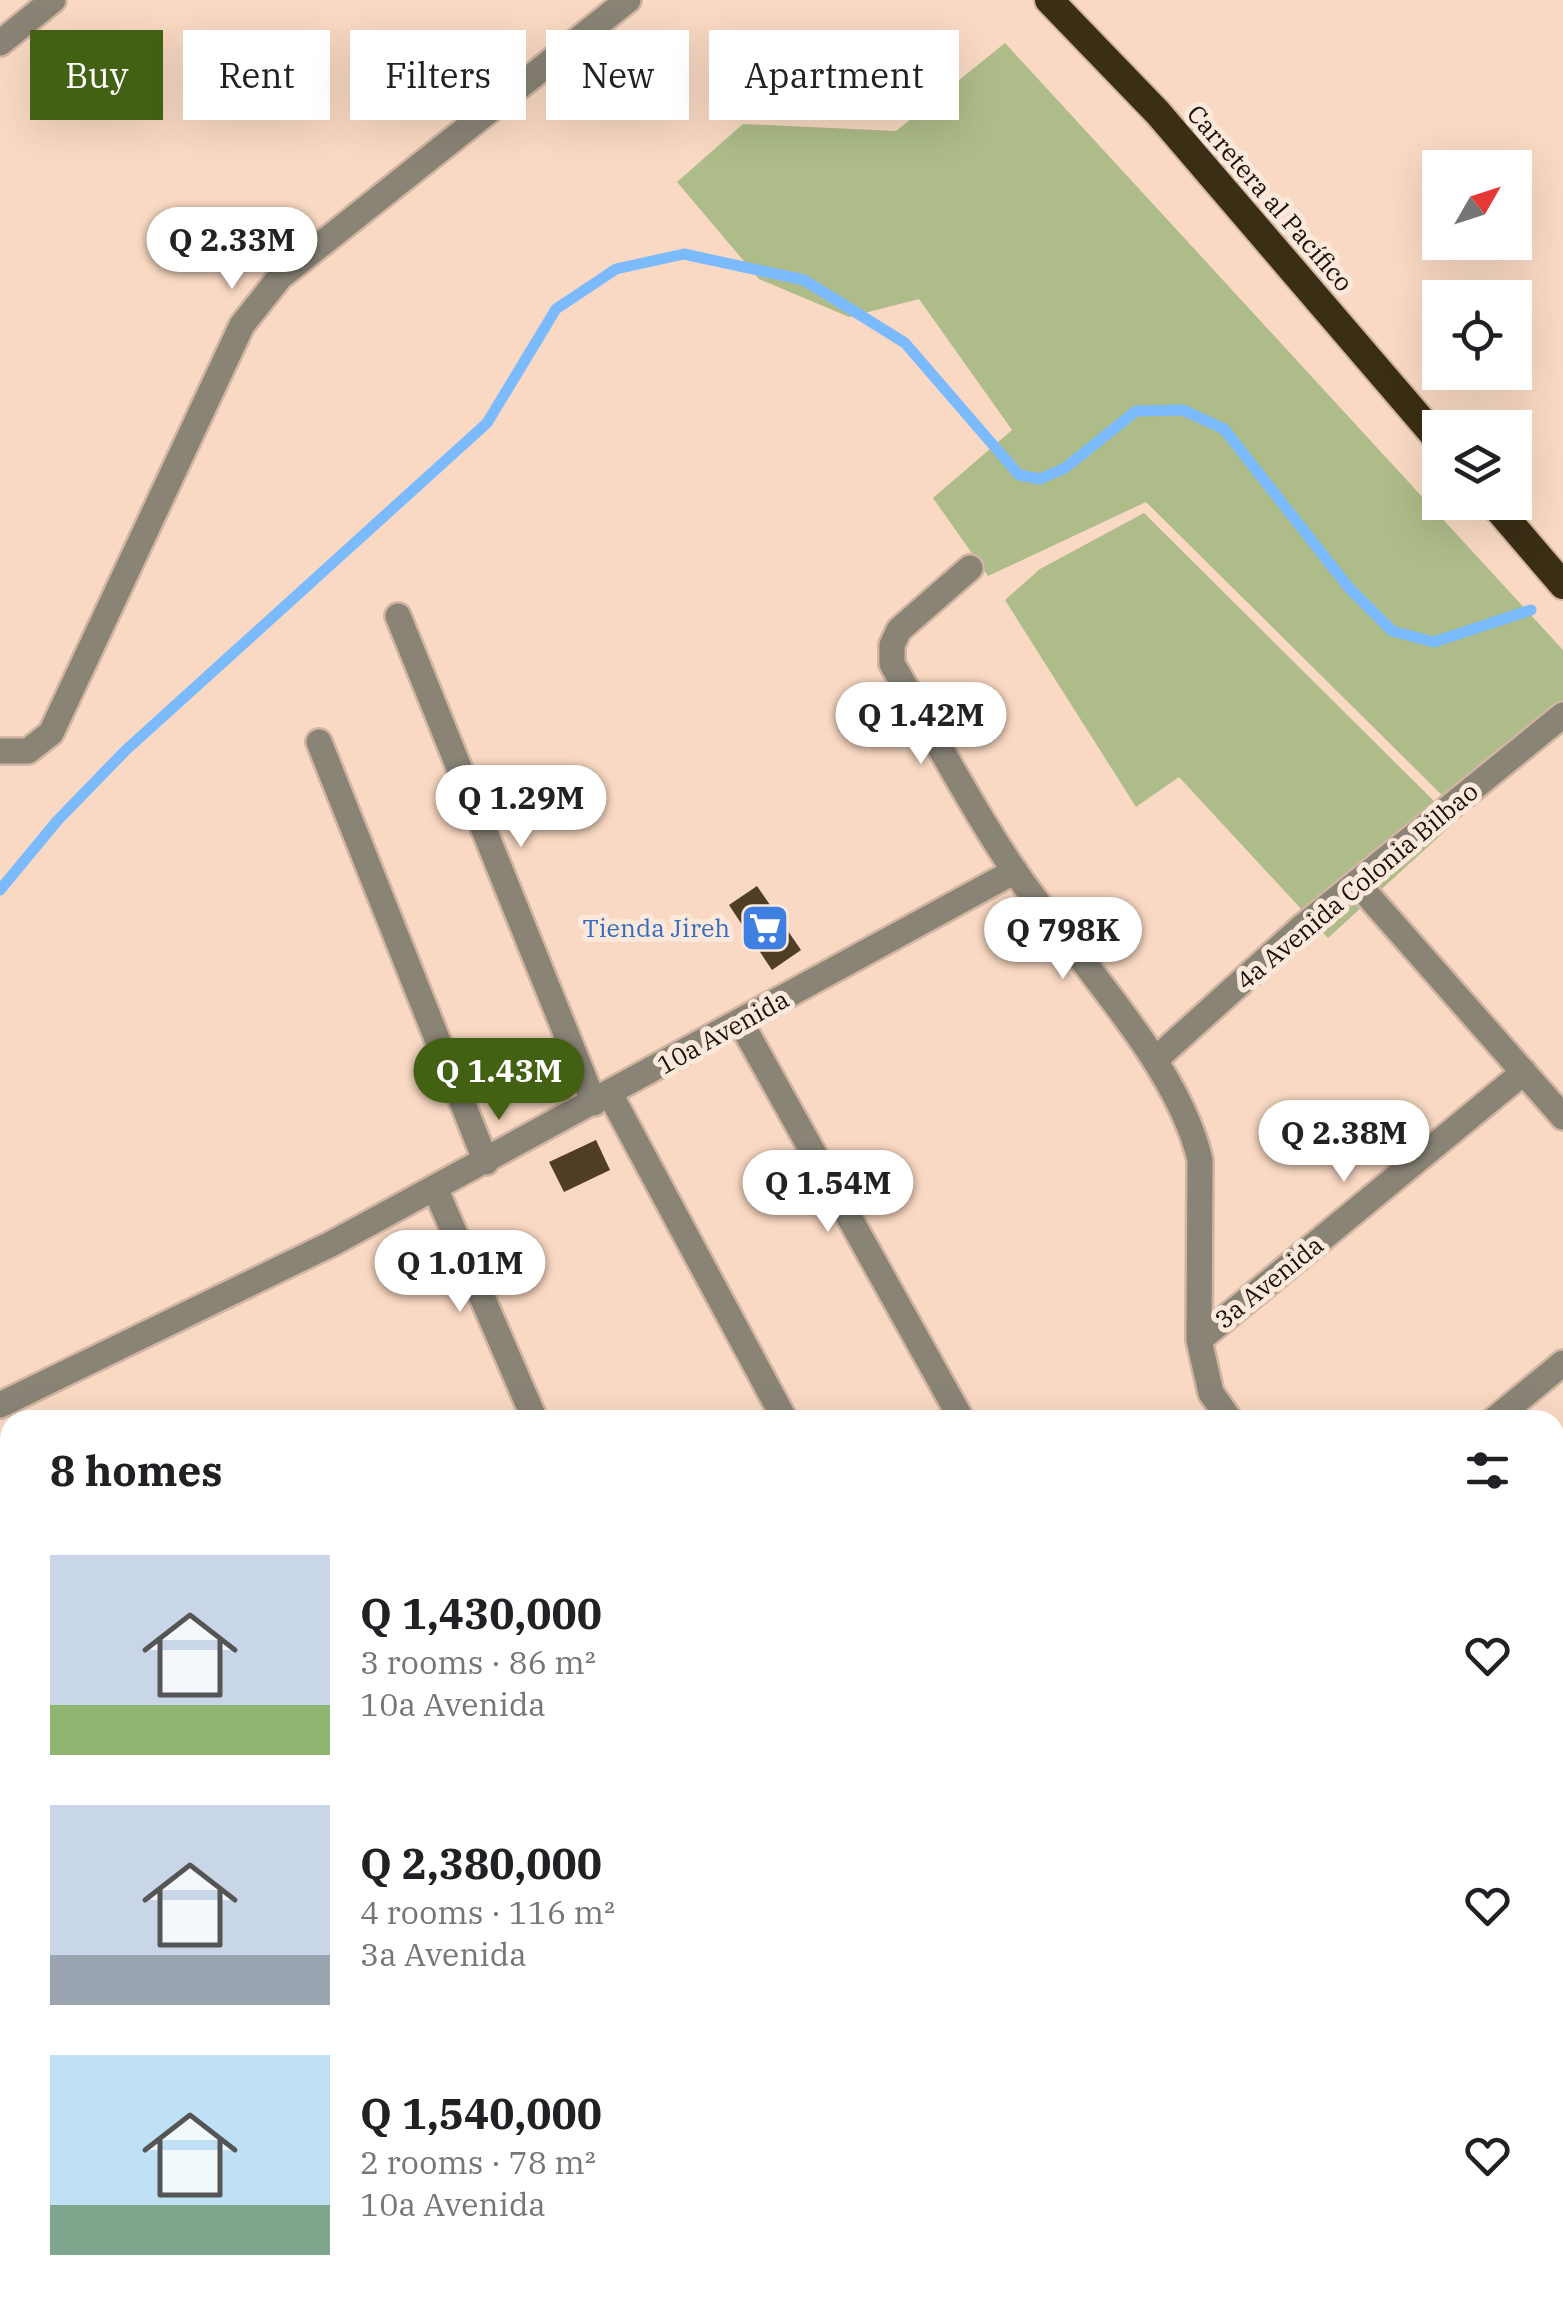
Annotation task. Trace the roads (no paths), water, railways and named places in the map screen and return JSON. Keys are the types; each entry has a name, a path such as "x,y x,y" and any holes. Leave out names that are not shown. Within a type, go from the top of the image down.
{"highway":[{"name":"Carretera al Pacífico","path":"1049,0 1158,113 1422,421"},
{"path":"1507,520 1563,585"}],"street":[{"path":"0,43 53,0"},
{"path":"0,750 28,751 51,732 242,325 280,277 628,0"},
{"path":"970,568 898,630 892,645 892,664 1015,871 1155,1060 1194,1132 1200,1160 1198,1340 1211,1393 1223,1410"},
{"path":"398,616 602,1099 779,1410"},
{"name":"4a Avenida Colonia Bilbao","path":"1155,1060 1301,928 1563,715"},
{"path":"319,742 486,1162"},
{"name":"10a Avenida","path":"0,1405 333,1243 1015,871"},
{"path":"1357,883 1563,1116"},
{"path":"741,1023 956,1410"},
{"name":"3a Avenida","path":"1198,1340 1524,1072"},
{"path":"435,1188 532,1410"},
{"path":"1506,1410 1563,1363"}],"waterway":[{"path":"0,890 57,821 126,750 487,423 556,309 616,269 684,254 804,280 905,343 1019,475 1040,479 1065,468 1136,411 1183,410 1224,429 1349,588 1392,631 1434,642 1531,610"}],"place":[{"name":"Tienda Jireh","path":"765,928"}]}
